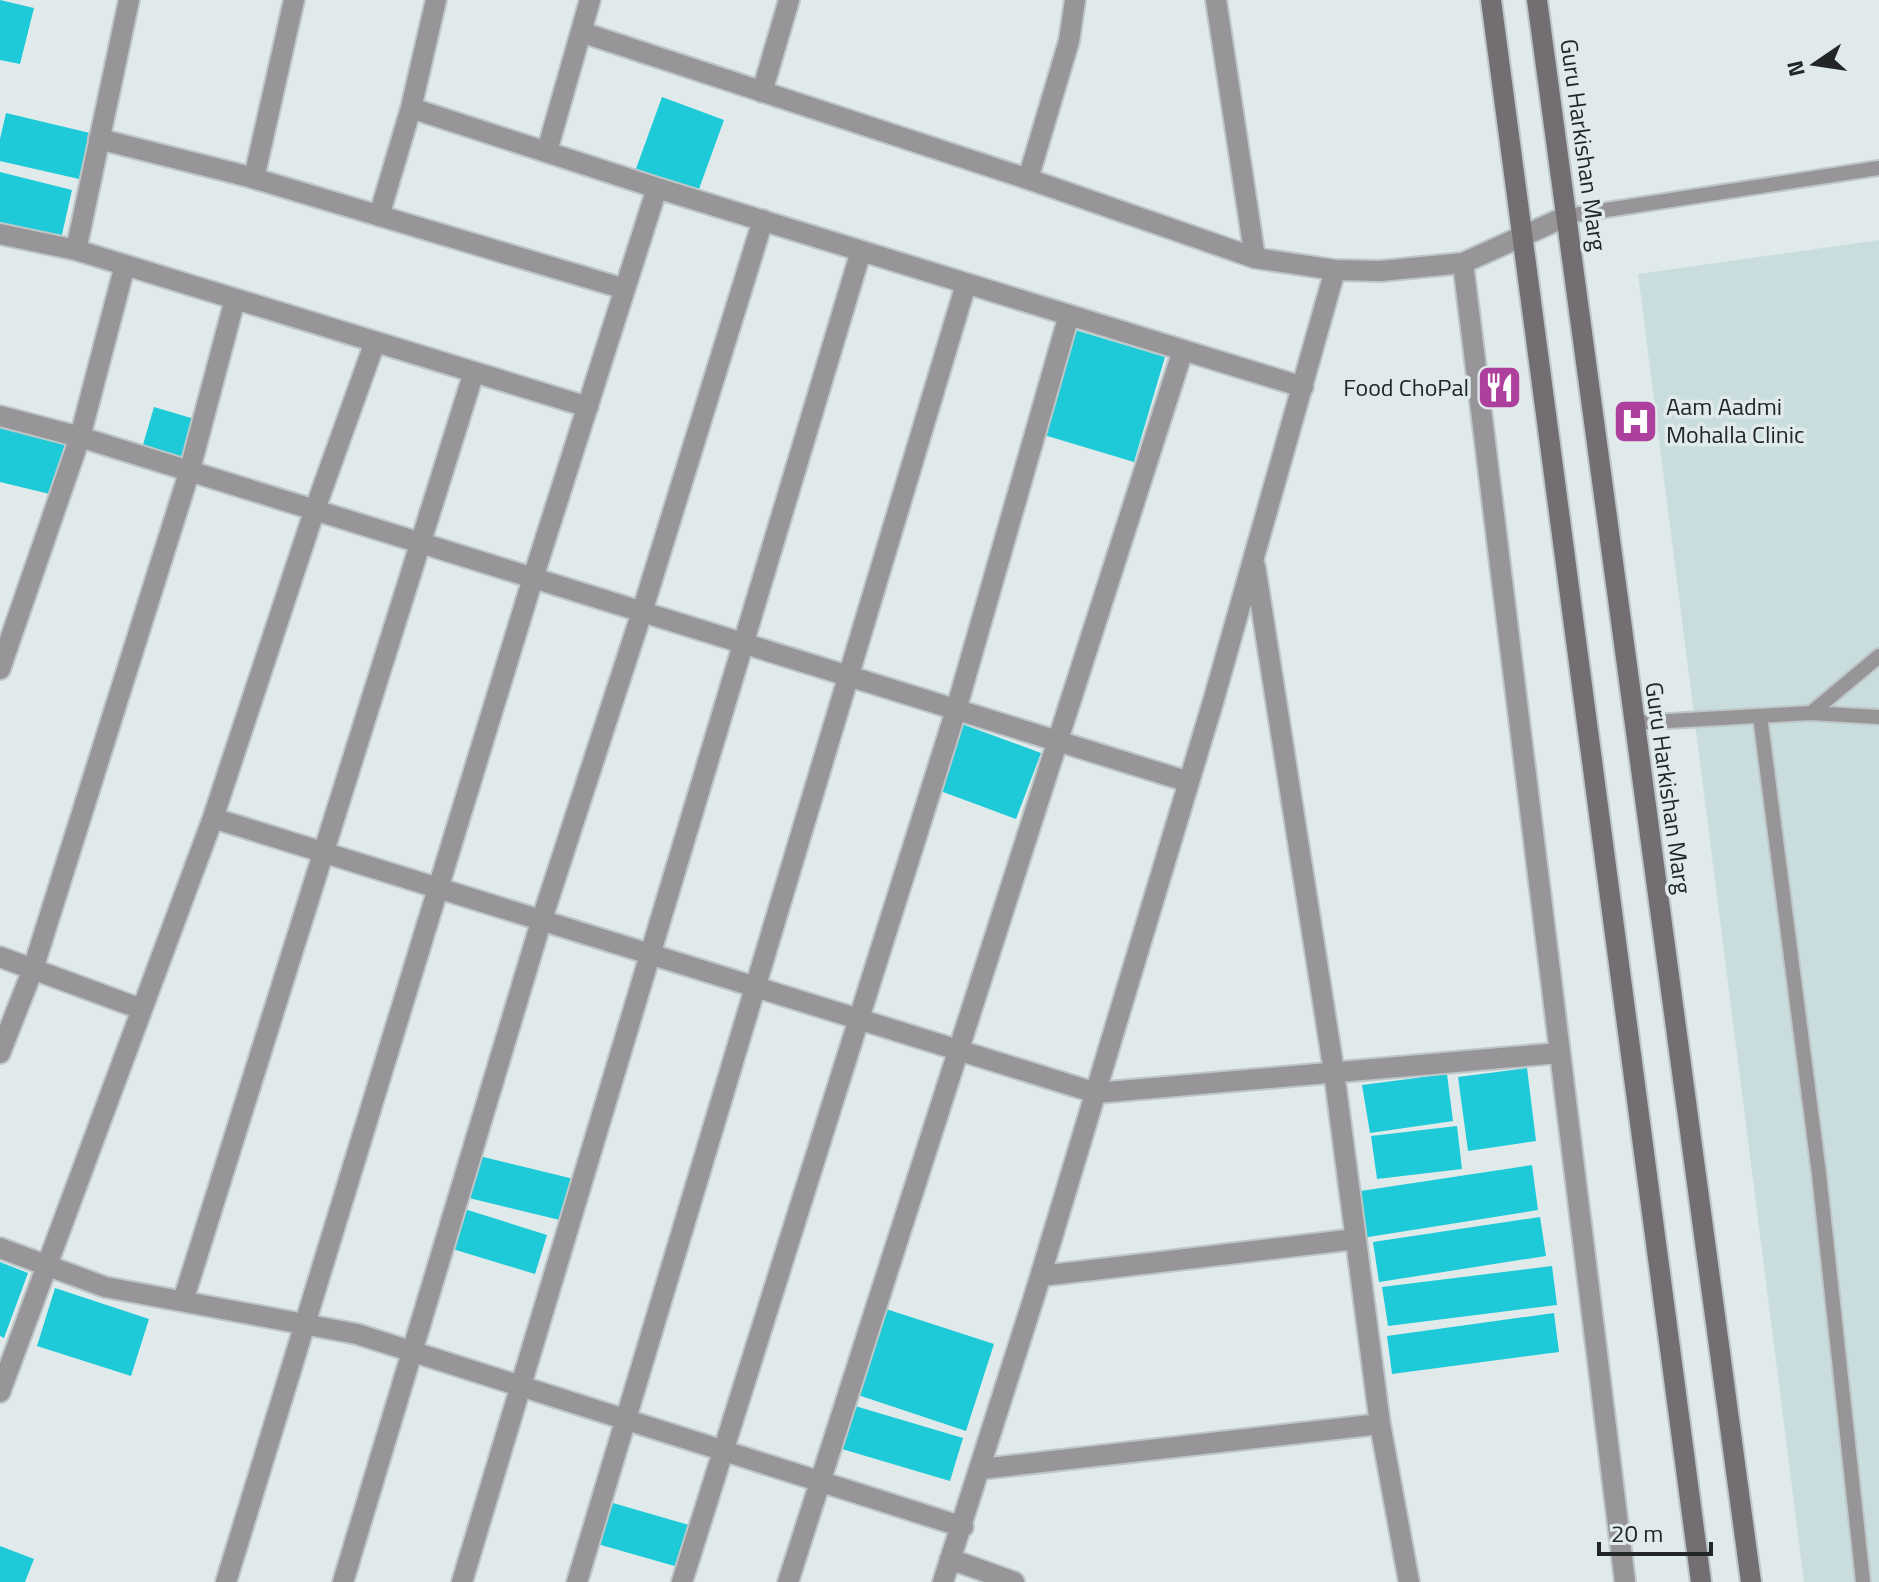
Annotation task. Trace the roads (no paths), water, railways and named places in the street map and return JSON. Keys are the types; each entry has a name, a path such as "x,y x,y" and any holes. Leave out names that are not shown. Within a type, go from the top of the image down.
{"main road":[{"path":"1491,0 1701,1582"},
{"name":"Guru Harkishan Marg","path":"1537,0 1751,1582"}],"street":[{"path":"76,250 129,0"},
{"path":"254,178 294,0"},
{"path":"379,216 411,108 436,0"},
{"path":"547,151 590,0"},
{"path":"762,92 789,0"},
{"path":"1028,179 1069,41 1075,0"},
{"path":"1216,0 1255,258"},
{"path":"581,32 1028,179 1255,258 1335,270 1380,271 1463,263 1567,216"},
{"path":"411,108 657,188 1303,387"},
{"path":"99,139 254,178 625,289"},
{"path":"226,1582 533,578 657,188"},
{"path":"343,1582 541,922 642,612 763,220"},
{"path":"0,234 76,250 588,407"},
{"path":"462,1582 861,251"},
{"path":"1463,263 1625,1582"},
{"path":"0,669 80,437 125,265"},
{"path":"943,1582 1041,1276 1189,782 1335,270"},
{"path":"577,1582 966,284"},
{"path":"0,1053 33,969 189,473 235,299"},
{"path":"682,1582 956,710 1069,315"},
{"path":"0,1392 213,818 314,512 375,342"},
{"path":"788,1582 1183,350"},
{"path":"183,1301 320,852 474,372"},
{"path":"0,416 80,437 1189,782"},
{"path":"1254,558 1334,1072 1380,1424 1409,1582"},
{"path":"213,818 1096,1093 1559,1053"},
{"path":"0,957 141,1009"},
{"path":"1041,1276 1356,1239"},
{"path":"0,1248 105,1287 357,1334 963,1527"},
{"path":"981,1469 1380,1424"},
{"path":"950,1559 1014,1582"}],"lane":[{"path":"1567,216 1879,168"},
{"path":"1811,713 1879,656"},
{"path":"1633,723 1811,713 1879,717"},
{"path":"1760,716 1819,1174 1863,1582"}],"place":[{"name":"Food ChoPal","path":"1500,388"},
{"name":"Aam Aadmi Mohalla Clinic","path":"1635,421"}]}
